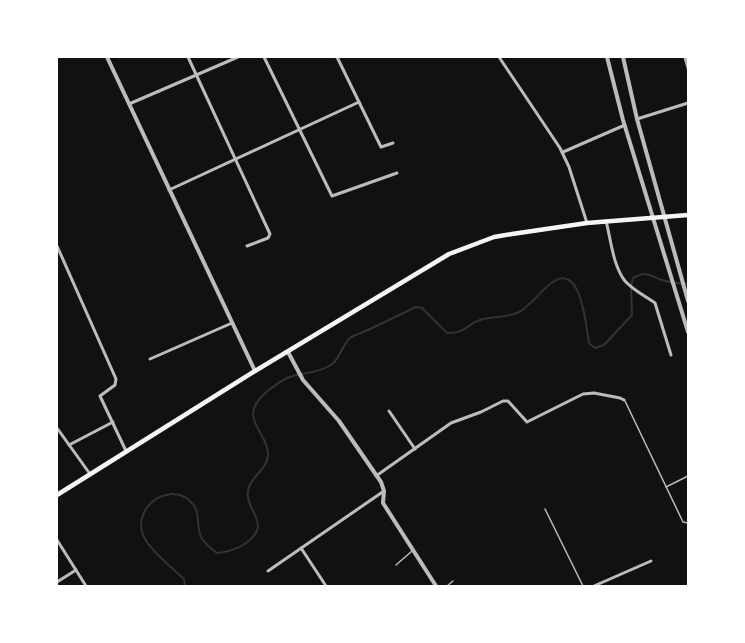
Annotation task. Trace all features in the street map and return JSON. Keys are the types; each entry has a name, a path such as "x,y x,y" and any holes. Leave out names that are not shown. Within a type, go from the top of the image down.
{"main road":[{"path":"57,495 255,371 449,254 494,237 587,223 688,215"}],"street":[{"path":"107,57 255,371"},
{"path":"188,57 270,234 268,238 247,246"},
{"path":"129,104 238,57"},
{"path":"264,57 332,196 397,173"},
{"path":"337,57 380,145 393,143"},
{"path":"499,57 549,128 563,152 587,223"},
{"path":"607,57 652,218 688,332"},
{"path":"622,57 637,119 688,301"},
{"path":"685,57 688,68"},
{"path":"169,190 299,128 358,102"},
{"path":"637,119 688,103"},
{"path":"563,152 625,125"},
{"path":"606,221 616,258 625,280 632,288 655,303 671,355"},
{"path":"57,246 116,379 115,385 100,396 126,452"},
{"path":"150,359 232,323"},
{"path":"288,352 303,380 339,421 376,476 384,491 383,503 436,586"},
{"path":"376,476 451,423 506,400 527,422 583,394 594,393 624,400"},
{"path":"388,411 415,449"},
{"path":"69,446 113,422"},
{"path":"57,428 90,474"},
{"path":"268,571 384,491"},
{"path":"57,540 86,586"},
{"path":"301,548 326,586"},
{"path":"594,586 652,561"},
{"path":"57,582 76,570"}],"lane":[{"path":"624,400 683,522 688,523"},
{"path":"666,486 688,476"},
{"path":"545,509 583,586"},
{"path":"396,565 413,550"},
{"path":"446,586 453,581"}],"waterway":[{"path":"185,586 184,579 157,554 145,539 141,528 142,518 146,509 152,502 161,496 171,494 181,495 193,504 198,515 201,537 208,546 217,553 232,550 246,543 254,536 258,529 258,522 249,502 249,487 251,482 266,463 268,454 265,441 254,418 253,412 257,402 274,386 287,378 320,370 331,365 337,359 350,338 416,307 422,308 447,333 458,332 480,320 519,312 550,284 560,278 569,280 575,287 584,310 589,343 595,348 604,345 632,315 631,286 633,278 642,274 648,274 665,281 688,284"}]}
